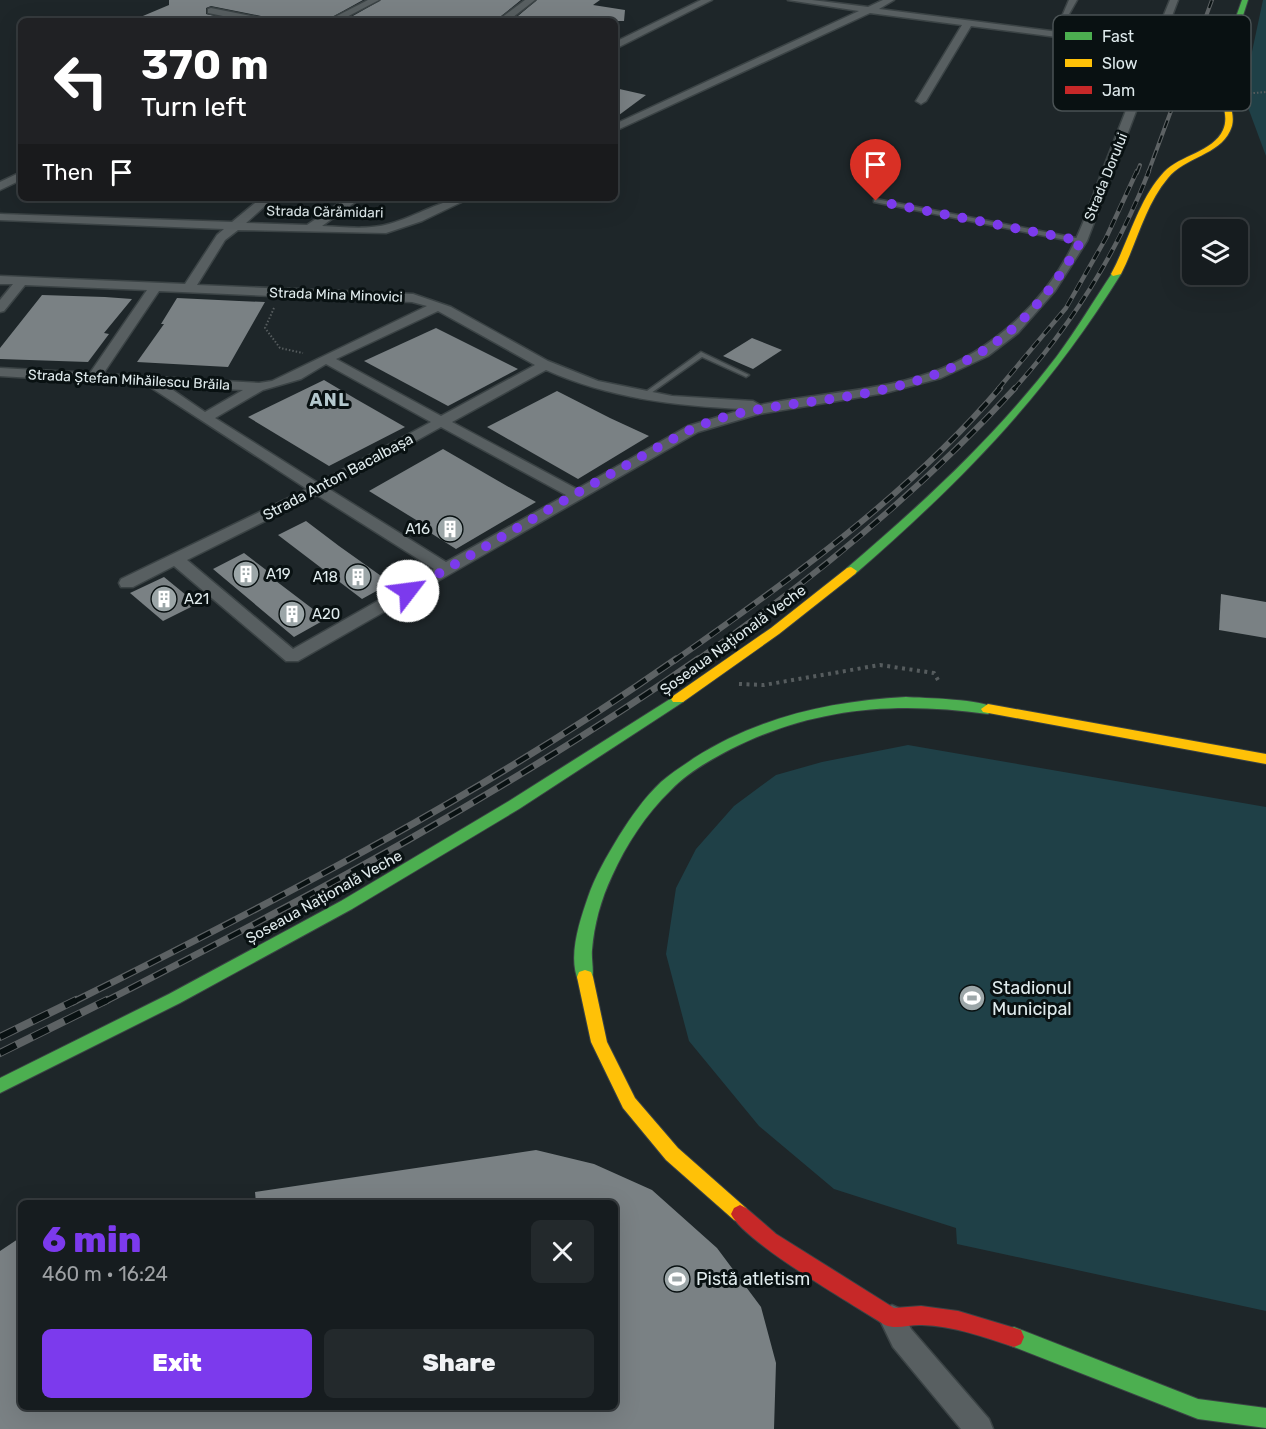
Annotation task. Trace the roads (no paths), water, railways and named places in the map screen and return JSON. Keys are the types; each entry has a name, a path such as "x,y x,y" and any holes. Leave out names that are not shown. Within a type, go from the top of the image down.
{"street":[{"path":"338,18 375,0"},
{"path":"506,18 531,0"},
{"path":"618,45 708,0"},
{"path":"792,0 1053,34"},
{"path":"618,127 890,0"},
{"path":"1066,12 1073,0"},
{"name":"Strada Dorului","path":"1168,15 1174,0"},
{"name":"Șoseaua Națională Veche","path":"1240,15 1245,0"},
{"path":"211,11 246,18"},
{"path":"921,101 968,23"},
{"name":"Strada Dorului","path":"177,560 292,657 447,570 575,494 693,429 729,417 780,405 907,384 962,364 982,354 1004,338 1035,309 1064,270 1081,241 1131,111"},
{"name":"Șoseaua Națională Veche","path":"0,1086 182,994 335,912 640,726 841,581 928,507 1004,429 1054,371 1123,261 1164,177 1175,165 1220,139 1229,128 1226,111"},
{"path":"0,171 18,174"},
{"path":"0,187 18,176"},
{"path":"188,289 221,238 264,201"},
{"path":"311,228 351,201"},
{"name":"Strada Cărămidari","path":"0,217 386,229 418,219 457,201"},
{"name":"Strada Mina Minovici","path":"0,280 413,298 438,306 545,365 592,384 642,397 687,402 780,405"},
{"path":"0,308 22,281"},
{"path":"94,377 155,287"},
{"path":"376,296 398,305 406,320"},
{"name":"Strada Ștefan Mihăilescu Brăila","path":"0,372 259,387 296,376 326,358 438,306"},
{"path":"326,358 575,494"},
{"name":"Strada Anton Bacalbașa","path":"127,583 318,489 545,365"},
{"path":"151,381 205,418 447,570"},
{"name":"Strada Ștefan Mihăilescu Brăila","path":"205,418 259,387"},
{"path":"687,402 693,429"},
{"path":"979,1429 902,1338 892,1318 769,1240 672,1154 629,1103 599,1042 582,964 597,889 627,833 675,778 744,736 814,711 896,702 944,701 1266,759"},
{"path":"892,1318 907,1313 981,1327 1200,1419 1266,1418"}],"lane":[{"path":"876,201 1081,241"},
{"path":"642,397 701,354 746,375"}],"railway":[{"path":"1206,15 1212,0"},
{"path":"1148,173 1171,111"},
{"path":"1137,173 1140,165"},
{"path":"998,389 1066,308 1106,238 1137,171"},
{"path":"1014,389 1055,340 1108,259 1149,171"},
{"path":"674,661 804,568 846,535 926,465 1000,388"},
{"path":"696,661 781,599 903,499 1015,388"},
{"path":"73,1002 228,924 381,842 531,754 676,659"},
{"path":"104,1002 407,841 555,753 698,659"},
{"path":"0,1037 76,1000"},
{"path":"0,1053 107,1000"}],"place":[{"name":"A16","path":"450,529"},
{"name":"A19","path":"246,574"},
{"name":"A18","path":"358,577"},
{"name":"A21","path":"164,599"},
{"name":"A20","path":"292,614"},
{"name":"Stadionul Municipal","path":"972,998"},
{"name":"Pistă atletism","path":"677,1279"}],"district":[{"name":"ANL","path":"330,400"}]}
